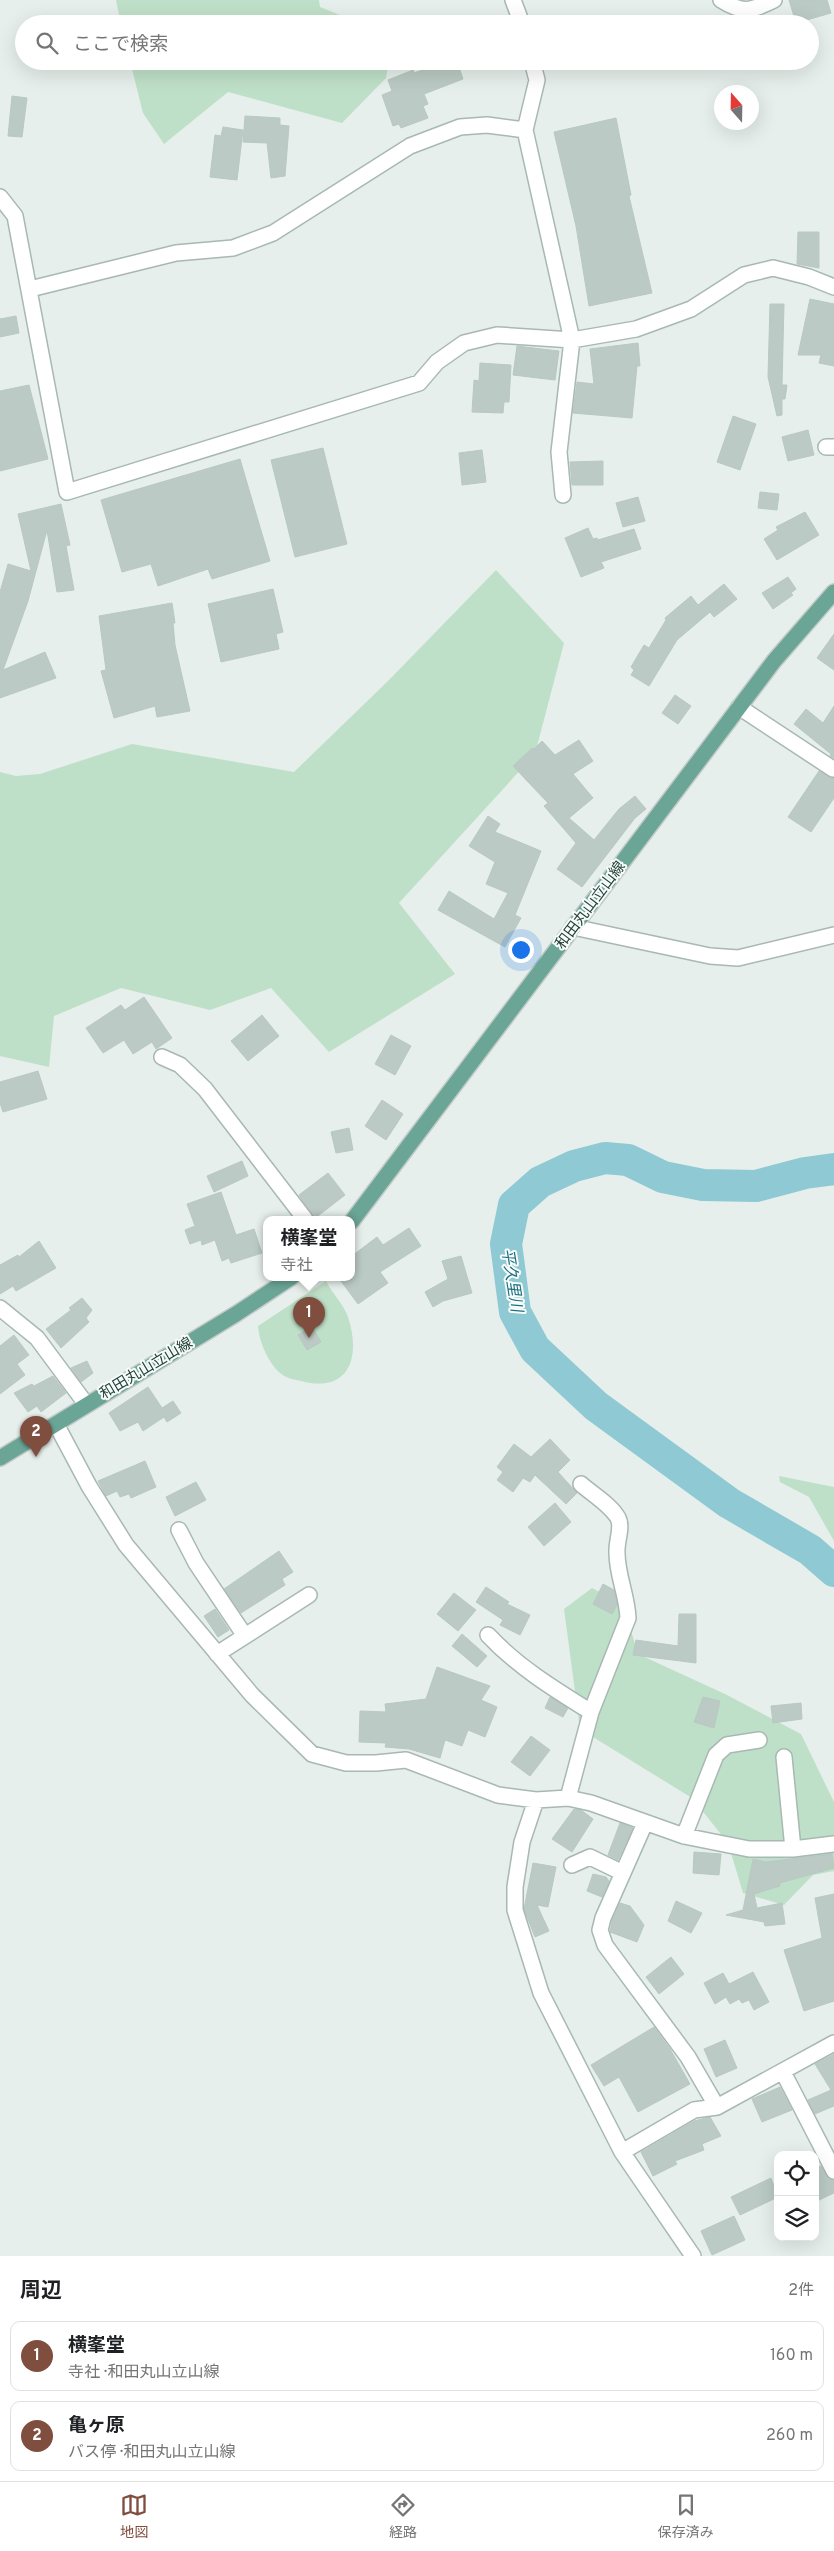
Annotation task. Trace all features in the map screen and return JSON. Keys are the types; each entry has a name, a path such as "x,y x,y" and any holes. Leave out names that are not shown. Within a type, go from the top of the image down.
{"main road":[{"name":"和田丸山立山線","path":"355,1217 774,661 834,592"},
{"name":"和田丸山立山線","path":"0,1458 236,1314 286,1281"}],"street":[{"path":"513,0 519,15"},
{"path":"721,0 734,8 752,10 774,0"},
{"path":"534,70 537,80 525,130 572,340 559,452 563,495"},
{"path":"30,288 176,253 233,248 273,233 410,146 460,128 487,124 525,130"},
{"path":"0,197 15,216 67,492 419,383 437,362 464,343 497,335 572,340 636,329 691,309 744,275 773,268 834,287"},
{"path":"739,708 833,769"},
{"path":"573,927 710,956 738,958 834,935"},
{"path":"162,1057 180,1064 205,1089 304,1216"},
{"path":"0,1308 37,1338 86,1404"},
{"path":"56,1424 90,1486 126,1544 217,1654 285,1730 312,1754 346,1763 406,1760 430,1767 498,1795 536,1800 568,1798 591,1803 684,1836 749,1849 793,1849 834,1844"},
{"path":"568,1798 591,1712 628,1618 628,1604 620,1583 616,1551 620,1521 615,1513 580,1484"},
{"path":"179,1530 196,1563 245,1636"},
{"path":"217,1654 309,1595"},
{"path":"488,1635 504,1653 545,1683 591,1712"},
{"path":"684,1836 716,1755 727,1745 759,1740"},
{"path":"784,1757 793,1849"},
{"path":"536,1800 522,1842 515,1887 515,1910 542,1993 622,2152 692,2256"},
{"path":"645,1823 602,1918 600,1930 605,1945 688,2057 717,2107"},
{"path":"572,1865 590,1857 623,1873"},
{"path":"622,2152 694,2110 717,2107 834,2043"},
{"path":"783,2072 834,2170"}],"green space":[{"path":"116,0 319,0 320,7 340,15 119,15"},
{"path":"132,70 387,70 386,78 342,123 228,92 164,144 143,113"},
{"path":"496,570 564,643 535,754 399,903 455,974 329,1052 271,988 210,1010 121,988 54,1016 49,1067 0,1056 0,772 16,776 40,774 132,744 294,772 389,680"},
{"path":"326,1281 346,1312 352,1331 352,1358 348,1368 341,1377 331,1382 318,1384 287,1377 278,1371 266,1354 261,1343 258,1326"},
{"path":"779,1476 834,1487 834,1541 809,1497 780,1482"},
{"path":"592,1588 623,1604 638,1654 725,1694 801,1734 834,1802 834,1871 813,1875 784,1905 743,1893 728,1843 692,1798 580,1729 564,1609"}],"building":[{"path":"789,0 827,0 831,13 819,16 794,15"},
{"path":"413,70 414,73 422,70 460,70 463,79 424,94 428,104 423,106 428,118 401,128 399,124 393,126 382,95 392,91 388,80"},
{"path":"12,96 27,98 22,137 8,136"},
{"path":"245,116 280,118 280,125 289,126 285,176 271,178 267,143 243,142"},
{"path":"616,118 631,195 629,196 652,293 589,306 576,226 554,132"},
{"path":"223,127 243,130 237,180 210,177 215,135 221,136"},
{"path":"798,232 819,232 819,268 797,264"},
{"path":"810,299 834,304 834,366 819,363 821,355 798,355"},
{"path":"770,304 784,304 782,385 787,385 785,399 782,399 782,415 777,416 768,377"},
{"path":"16,316 19,333 0,337 0,319"},
{"path":"638,343 640,366 637,366 632,418 573,413 577,382 594,384 590,349"},
{"path":"517,346 559,351 555,380 513,375"},
{"path":"480,363 511,365 509,402 504,402 503,413 472,412 474,380 479,381"},
{"path":"29,385 48,459 0,471 0,391"},
{"path":"733,416 756,424 740,470 717,462"},
{"path":"808,430 814,455 788,461 782,437"},
{"path":"323,448 347,544 295,557 271,460"},
{"path":"482,450 486,482 462,485 459,453"},
{"path":"240,459 270,561 212,579 208,569 158,586 151,564 122,572 101,500"},
{"path":"603,461 603,485 572,485 570,462"},
{"path":"760,492 779,494 777,510 758,508"},
{"path":"638,497 645,521 623,527 616,503"},
{"path":"61,504 70,545 66,546 74,590 57,592 47,530 28,601 3,670 45,652 56,678 0,698 0,592 8,564 31,571 18,514"},
{"path":"805,512 819,535 777,560 764,539 778,530 776,527"},
{"path":"588,528 593,539 597,538 598,540 634,529 641,549 601,562 604,568 581,577 565,538"},
{"path":"788,577 796,589 791,593 793,595 773,609 762,593"},
{"path":"724,584 737,599 714,617 710,612 677,640 649,686 631,675 634,670 631,667 644,645 649,648 666,620 665,618 691,596 698,605"},
{"path":"273,589 283,632 276,634 279,649 221,662 208,604"},
{"path":"172,603 175,623 173,623 175,645 190,711 157,717 155,706 114,718 101,671 106,670 99,616"},
{"path":"834,634 834,670 817,658"},
{"path":"675,695 691,706 678,724 662,713"},
{"path":"834,706 834,758 794,724 806,709 823,723"},
{"path":"579,740 593,761 573,774 593,798 569,818 594,840 619,809 635,796 646,809 635,818 582,887 557,869 576,843 544,806 548,803 513,766 542,741 555,755"},
{"path":"819,771 834,778 834,798 811,832 788,817"},
{"path":"488,816 500,824 495,832 541,851 515,915 521,918 505,947 438,910 449,891 494,919 508,893 486,884 495,862 469,846"},
{"path":"144,997 172,1038 156,1049 152,1042 133,1054 124,1040 103,1053 86,1028 121,1005 125,1010"},
{"path":"262,1015 279,1036 248,1061 231,1041"},
{"path":"391,1035 411,1046 395,1075 375,1064"},
{"path":"38,1071 47,1099 3,1112 0,1103 0,1082"},
{"path":"382,1100 403,1114 386,1140 365,1126"},
{"path":"349,1128 353,1150 336,1153 331,1132"},
{"path":"242,1161 248,1176 214,1192 207,1176"},
{"path":"328,1173 345,1195 318,1216 312,1216 299,1195"},
{"path":"221,1192 236,1235 254,1229 262,1253 231,1263 229,1258 222,1261 215,1240 202,1245 201,1240 190,1244 185,1230 195,1226 187,1204"},
{"path":"409,1228 421,1246 380,1272 388,1283 358,1304 341,1281 355,1281 355,1254 377,1237 383,1245"},
{"path":"39,1241 56,1268 16,1291 13,1286 0,1294 0,1265 18,1255 19,1257"},
{"path":"461,1256 472,1293 443,1301 433,1307 425,1292 448,1279 442,1261"},
{"path":"82,1298 92,1310 86,1318 89,1322 61,1348 46,1329 71,1310 69,1308"},
{"path":"312,1327 321,1342 307,1350 298,1335"},
{"path":"14,1335 29,1355 17,1364 25,1375 0,1394 0,1346"},
{"path":"87,1361 93,1373 81,1382 71,1368"},
{"path":"53,1376 66,1393 41,1412 37,1406 28,1412 14,1393 32,1384 34,1386"},
{"path":"148,1387 162,1408 173,1401 181,1413 167,1422 164,1417 143,1431 138,1422 120,1431 109,1413"},
{"path":"550,1439 570,1460 558,1472 577,1493 566,1504 535,1475 530,1482 523,1478 513,1492 497,1480 503,1472 497,1467 514,1444 531,1457"},
{"path":"145,1461 156,1487 131,1498 129,1494 120,1497 117,1491 106,1496 98,1481"},
{"path":"196,1482 206,1500 175,1516 166,1497"},
{"path":"555,1503 571,1522 544,1546 528,1527"},
{"path":"279,1551 293,1572 282,1579 285,1585 241,1613 224,1589"},
{"path":"603,1584 614,1590 617,1605 612,1614 593,1604"},
{"path":"486,1587 509,1602 507,1604 530,1615 520,1635 500,1625 503,1620 476,1602"},
{"path":"454,1593 476,1610 458,1631 437,1614"},
{"path":"215,1609 229,1630 218,1637 204,1616"},
{"path":"679,1614 696,1614 696,1663 633,1655 636,1640 678,1646"},
{"path":"462,1634 487,1656 477,1667 452,1646"},
{"path":"437,1667 490,1686 481,1700 497,1707 485,1737 468,1730 462,1746 445,1740 440,1758 409,1749 385,1747 386,1743 359,1742 360,1711 386,1712 385,1704 426,1699"},
{"path":"550,1697 568,1708 563,1717 545,1708"},
{"path":"703,1697 720,1701 714,1728 694,1722"},
{"path":"801,1703 802,1719 773,1723 771,1706"},
{"path":"531,1736 550,1750 530,1776 511,1762"},
{"path":"574,1809 581,1810 593,1819 572,1852 552,1839"},
{"path":"620,1823 633,1828 618,1860 608,1855"},
{"path":"694,1852 721,1854 719,1875 693,1873"},
{"path":"832,1854 834,1868 780,1883 780,1886 754,1894 757,1908 782,1903 785,1924 765,1926 764,1922 726,1915 743,1910 753,1859 766,1862"},
{"path":"533,1863 556,1867 548,1907 537,1905 549,1931 535,1937 524,1909"},
{"path":"593,1874 606,1877 609,1881 602,1897 587,1891"},
{"path":"834,1894 834,2001 804,2011 784,1950 822,1938 815,1898"},
{"path":"676,1901 702,1913 691,1933 668,1921"},
{"path":"620,1903 630,1906 644,1925 637,1942 610,1932 612,1921"},
{"path":"671,1957 684,1974 659,1994 646,1977"},
{"path":"753,1972 769,2002 754,2010 749,2000 742,2003 739,1999 730,2004 726,1997 715,2004 704,1983 723,1973 729,1984"},
{"path":"654,2027 670,2049 690,2084 638,2112 619,2077 604,2086 591,2065"},
{"path":"725,2040 737,2068 716,2077 704,2049"},
{"path":"834,2054 834,2106 815,2114 808,2100 831,2090 815,2064"},
{"path":"780,2087 792,2110 762,2122 752,2099"},
{"path":"710,2117 721,2136 702,2144 704,2150 675,2161 677,2164 653,2176 641,2152 694,2121"},
{"path":"821,2166 829,2179 834,2180 834,2193 819,2200 819,2196 819,2167"},
{"path":"771,2178 774,2186 774,2199 740,2215 731,2197"},
{"path":"734,2216 745,2240 712,2255 701,2231"}],"waterway":[{"name":"平久里川","path":"834,1169 805,1173 756,1186 703,1185 663,1177 628,1160 605,1158 574,1166 540,1182 514,1205 506,1244 515,1312 535,1349 596,1406 729,1503 810,1550 834,1571"}],"place":[{"name":"横峯堂","path":"309,1338"},
{"name":"亀ヶ原","path":"36,1457"}]}
